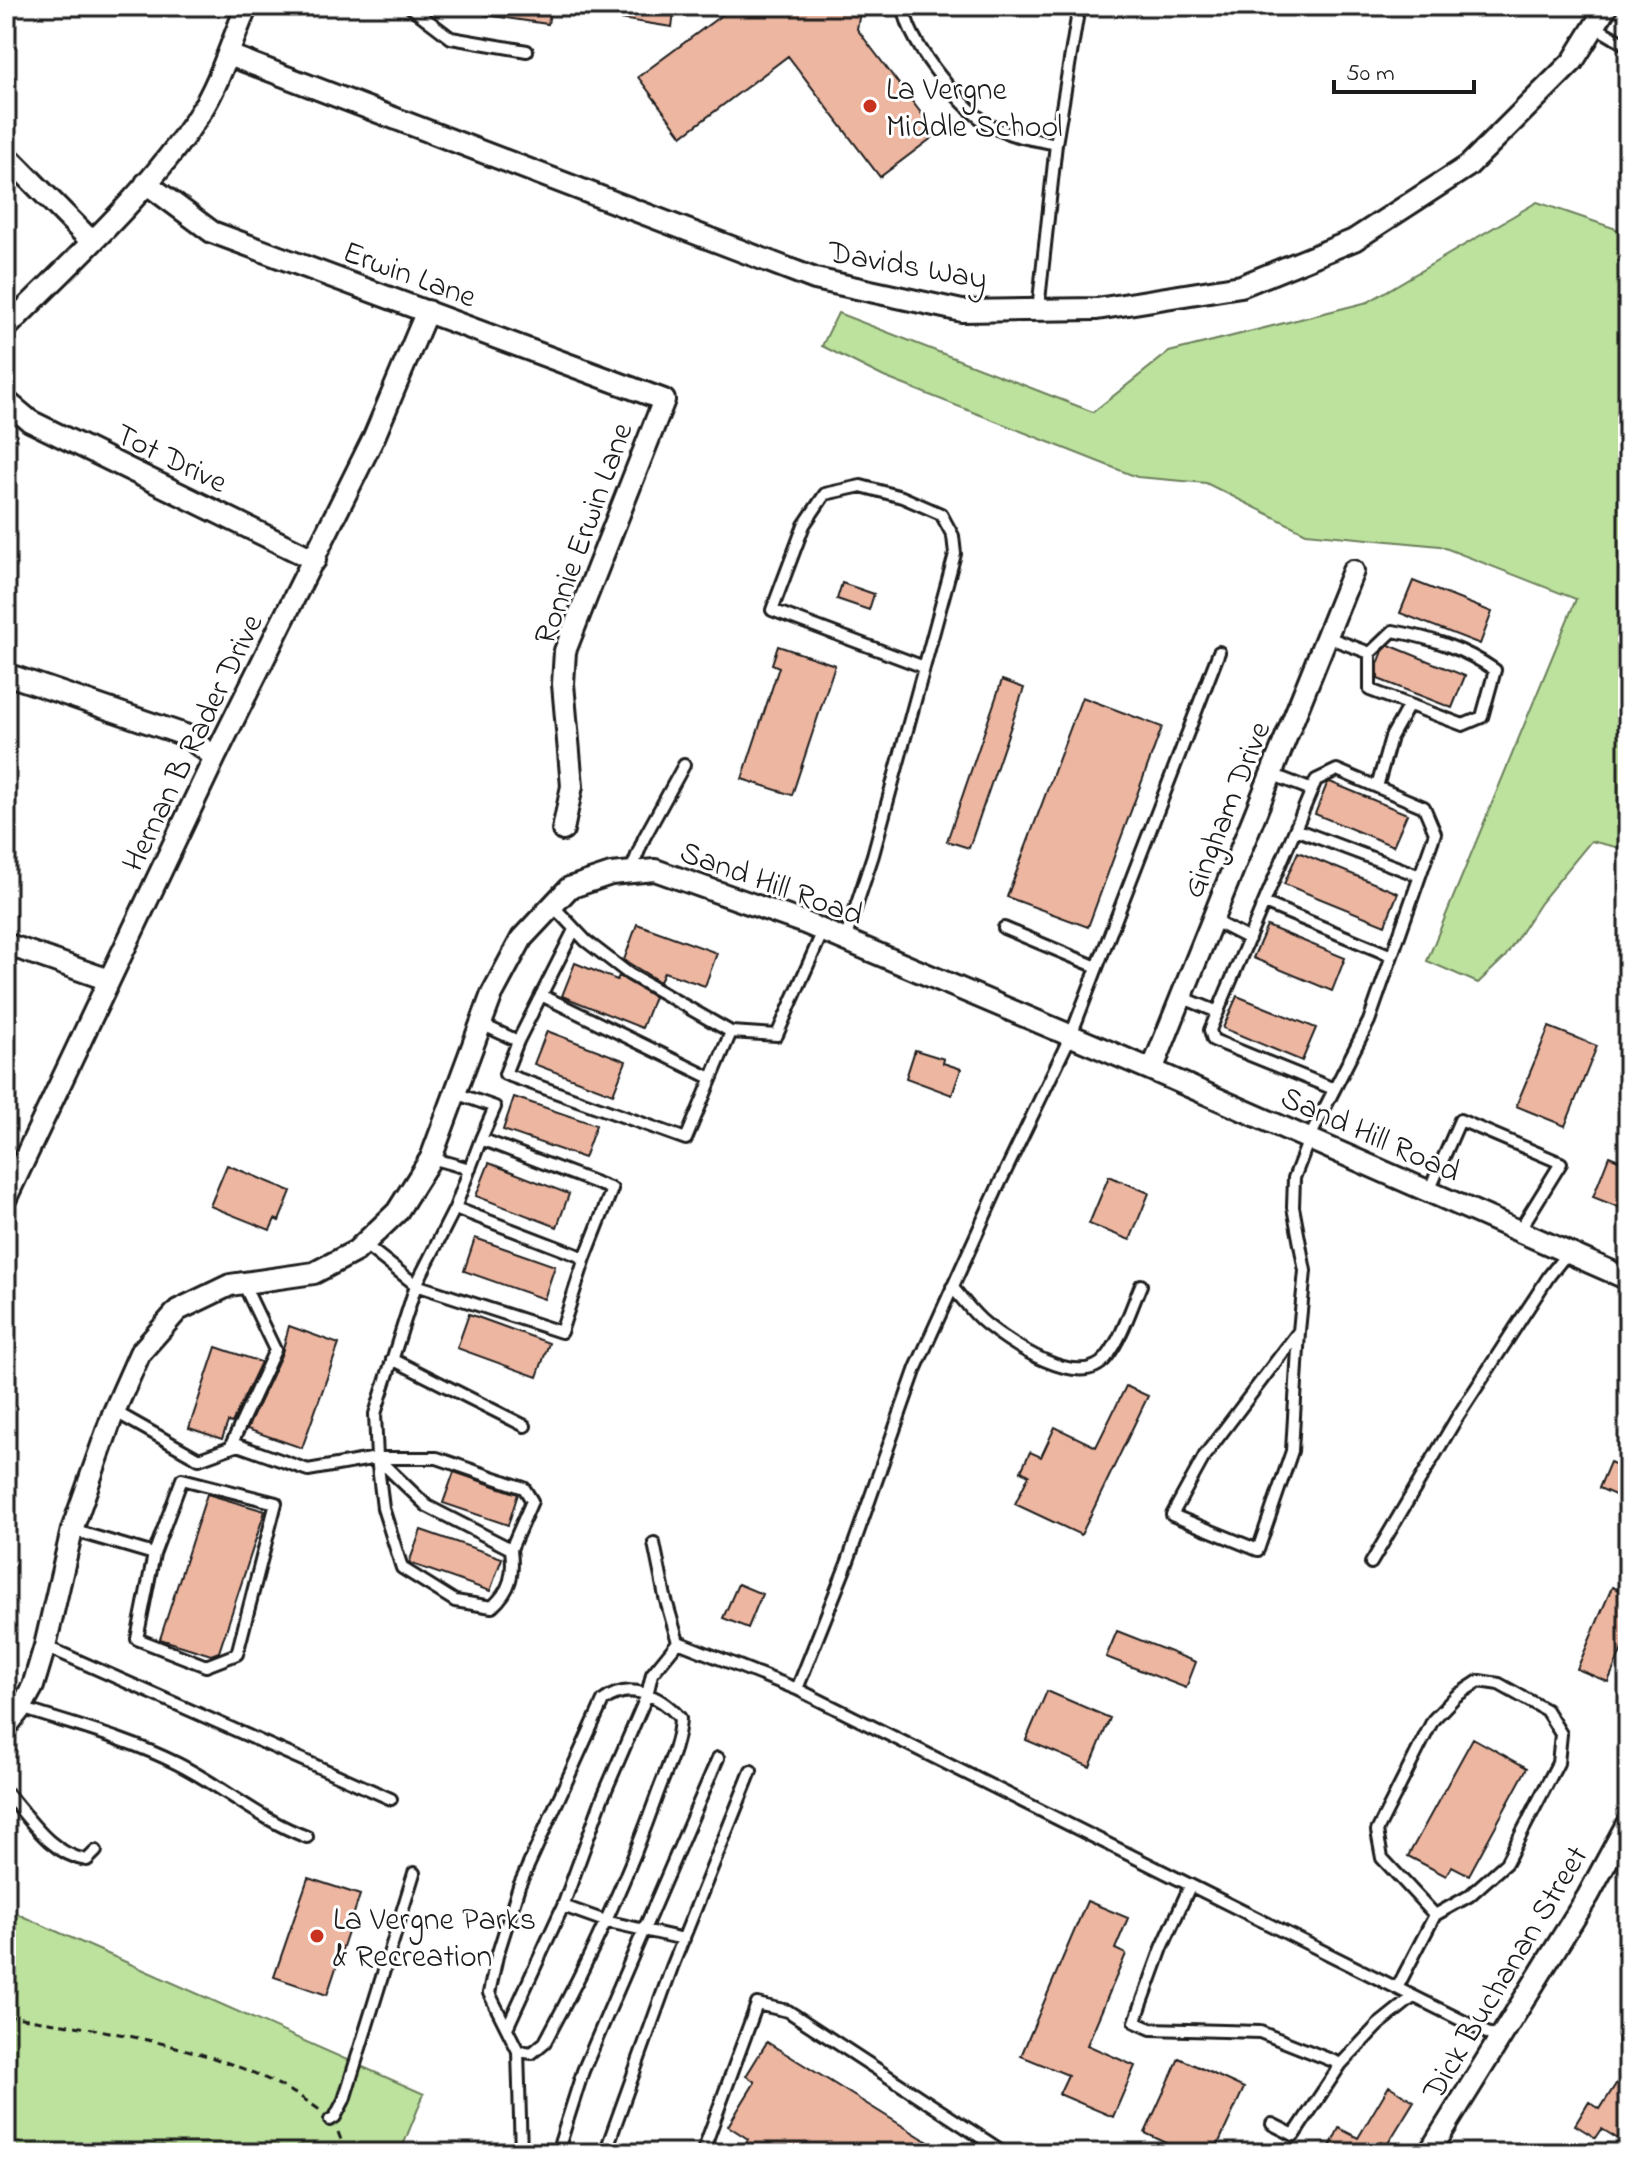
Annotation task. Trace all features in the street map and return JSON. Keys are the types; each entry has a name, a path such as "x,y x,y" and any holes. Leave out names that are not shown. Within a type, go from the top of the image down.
{"street":[{"path":"6,328 166,161 201,111 229,55 247,6"},
{"name":"Davids Way","path":"229,55 815,279 962,311 1097,309 1241,286 1354,240 1468,166 1573,61 1607,6"},
{"path":"12,161 91,241"},
{"name":"Erwin Lane","path":"146,183 212,232 664,400"},
{"name":"Hernan B Rader Drive","path":"6,1198 215,757 374,437 427,311"},
{"name":"Ronnie Erwin Lane","path":"563,830 572,786 563,684 565,651 664,400"},
{"name":"Tot Drive","path":"6,401 30,421 315,560"},
{"name":"Gingham Drive","path":"1152,1070 1353,571"},
{"path":"6,674 185,735 215,757"},
{"name":"Sand Hill Road","path":"6,1727 33,1686 72,1530 114,1411 140,1353 178,1310 230,1285 314,1273 356,1251 397,1212 431,1158 492,994 522,938 569,888 611,874 655,870 823,931 1152,1070 1628,1279"},
{"path":"6,944 109,980"},
{"name":"Dick Buchanan Street","path":"1429,2153 1588,1896 1628,1822"}],"lane":[{"path":"409,6 451,38 527,51"},
{"path":"904,6 904,14 921,51 946,84 986,123 1016,135 1056,144"},
{"path":"1038,310 1056,144 1079,6"},
{"path":"1594,26 1628,46"},
{"path":"845,940 873,855 955,554 953,536 941,514 902,497 861,486 825,494 804,525 772,610 924,667"},
{"path":"1393,631 1428,638 1472,654 1495,670 1482,717 1463,725 1370,690 1370,653 1393,631"},
{"path":"1327,637 1370,653"},
{"path":"797,1689 848,1561 916,1368 1071,1035 1219,652"},
{"path":"1377,787 1391,737 1409,705"},
{"path":"630,873 644,838 684,765"},
{"path":"1299,1331 1205,1455 1172,1515 1258,1550 1292,1451 1305,1271 1293,1207 1294,1178 1309,1139 1369,1021 1435,833 1424,807 1337,770 1316,780 1210,1030 1213,1040 1334,1089"},
{"path":"1271,774 1312,790"},
{"path":"1295,829 1420,876"},
{"path":"1264,903 1392,956"},
{"path":"553,906 586,941 629,974 731,1032 777,1035 823,931"},
{"path":"1212,920 1249,939"},
{"path":"1004,928 1097,967"},
{"path":"574,930 518,1041 505,1074 686,1139 731,1032"},
{"path":"541,995 711,1078"},
{"path":"1181,997 1218,1012"},
{"path":"481,1024 518,1041"},
{"path":"243,1283 275,1350 232,1443 308,1470 377,1458 437,1458 524,1488 532,1501 511,1549 513,1572 505,1594 492,1607 455,1601 402,1568 383,1508 377,1458 375,1414 416,1285 455,1208 495,1107 455,1093"},
{"path":"1429,1191 1460,1120 1561,1163 1519,1231"},
{"path":"364,1244 416,1285 561,1332 612,1189 481,1139"},
{"path":"431,1158 470,1169"},
{"path":"455,1208 585,1258"},
{"path":"1371,1563 1458,1416 1549,1276 1568,1252"},
{"path":"952,1287 983,1322 1014,1345 1050,1363 1074,1370 1093,1367 1105,1359 1141,1285"},
{"path":"392,1359 525,1426"},
{"path":"114,1411 199,1459 238,1445"},
{"path":"377,1458 427,1506 511,1549"},
{"path":"182,1479 276,1503 237,1654 206,1666 137,1639 154,1554 182,1479"},
{"path":"72,1530 154,1554"},
{"path":"654,1543 678,1642"},
{"path":"678,1642 797,1689 1499,2039"},
{"path":"507,2028 563,1906 602,1799 647,1695 652,1674 678,1642"},
{"path":"45,1646 391,1799"},
{"path":"1397,1988 1435,1915 1469,1896 1506,1863 1558,1763 1561,1734 1546,1710 1499,1684 1479,1681 1456,1696 1433,1720 1377,1831 1382,1858 1435,1915"},
{"path":"518,2051 532,2053 545,2042 605,1921 652,1810 679,1734 680,1718 672,1709 647,1695 631,1691 615,1692 603,1701 519,1886 489,1993 518,2051 521,2153"},
{"path":"21,1708 140,1747 177,1763 274,1823 307,1837"},
{"path":"557,2153 583,2071 718,1758"},
{"path":"605,2153 684,1939 751,1771"},
{"path":"6,1792 40,1832 70,1858 87,1860 96,1851"},
{"path":"330,2120 344,2100 414,1873"},
{"path":"1190,1886 1162,1948 1135,2022 1151,2029 1260,2032 1341,2064"},
{"path":"563,1906 605,1921 684,1939"},
{"path":"1272,2124 1294,2135 1341,2064 1378,2025 1413,1997"},
{"path":"706,2153 703,2151 757,2004 788,2011 1005,2153"}],"path":[{"path":"6,2016 204,2055 295,2093 320,2110 330,2120 346,2153"}],"green space":[{"path":"1537,202 1628,233 1628,850 1591,841 1540,903 1505,957 1478,983 1427,961 1576,599 1440,546 1306,533 1206,483 1137,477 884,377 822,346 838,313 1093,412 1169,352 1368,302"},
{"path":"6,1909 424,2094 400,2153 6,2153"}],"building":[{"path":"486,6 551,6 548,24 485,15"},
{"path":"596,6 675,6 672,27 595,15"},
{"name":"La Vergne Middle School","path":"734,6 861,6 857,29 937,134 880,177 788,56 682,136 638,77"},
{"path":"1413,581 1492,612 1480,644 1400,613"},
{"path":"842,583 874,594 869,610 837,599"},
{"path":"1389,645 1465,676 1452,708 1378,679 1378,664"},
{"path":"778,646 835,665 792,795 742,779 779,667 772,664"},
{"path":"1002,680 1024,688 969,848 947,841"},
{"path":"1082,697 1162,727 1088,927 1007,897"},
{"path":"1330,782 1407,814 1393,846 1315,814"},
{"path":"1298,852 1398,893 1385,925 1284,884"},
{"path":"637,924 717,953 705,986 664,972 660,982 624,960"},
{"path":"1267,926 1345,958 1332,991 1253,958"},
{"path":"575,963 617,980 619,976 654,997 642,1028 562,996"},
{"path":"1237,996 1316,1028 1302,1061 1223,1028"},
{"path":"1549,1027 1597,1046 1565,1126 1516,1106"},
{"path":"547,1031 626,1061 613,1094 534,1064"},
{"path":"915,1050 944,1059 943,1063 961,1069 952,1095 906,1078"},
{"path":"514,1097 596,1125 584,1158 503,1130"},
{"path":"1609,1156 1628,1164 1628,1211 1593,1197"},
{"path":"489,1163 569,1194 557,1227 476,1196"},
{"path":"227,1165 291,1191 279,1221 275,1219 270,1230 210,1206"},
{"path":"1109,1176 1149,1193 1130,1240 1089,1224"},
{"path":"475,1238 555,1266 544,1299 464,1271"},
{"path":"469,1314 549,1343 537,1377 457,1348"},
{"path":"289,1326 339,1344 302,1448 247,1429 282,1353"},
{"path":"216,1347 261,1362 222,1439 189,1428"},
{"path":"1126,1386 1148,1396 1081,1535 1015,1504 1029,1475 1021,1471 1030,1452 1041,1457 1055,1427 1096,1447"},
{"path":"1610,1462 1628,1470 1628,1489 1624,1499 1599,1488"},
{"path":"454,1472 518,1494 508,1525 443,1503"},
{"path":"207,1494 265,1511 219,1652 211,1655 160,1639"},
{"path":"421,1530 502,1558 490,1591 409,1563"},
{"path":"738,1584 762,1594 748,1628 723,1618"},
{"path":"1612,1587 1628,1594 1628,1635 1608,1682 1577,1669"},
{"path":"1117,1631 1196,1662 1186,1688 1106,1657"},
{"path":"1047,1691 1110,1718 1090,1767 1026,1740"},
{"path":"1473,1738 1527,1768 1469,1875 1452,1866 1446,1876 1408,1856"},
{"name":"La Vergne Parks & Recreation","path":"308,1878 360,1895 327,1995 274,1977"},
{"path":"1087,1901 1128,1918 1115,1949 1126,1954 1087,2045 1135,2066 1113,2117 1059,2094 1068,2075 1021,2056"},
{"path":"767,2042 946,2153 856,2153 845,2146 841,2153 756,2153 744,2146 748,2139 728,2126 755,2082 746,2076"},
{"path":"1179,2058 1244,2088 1214,2153 1188,2153 1145,2133"},
{"path":"1628,2065 1628,2145 1602,2129 1596,2138 1575,2125 1589,2102 1600,2109"},
{"path":"1389,2086 1414,2101 1387,2145 1381,2142 1378,2148 1389,2153 1327,2153 1339,2128 1358,2138"}],"place":[{"name":"La Vergne Middle School","path":"870,106"},
{"name":"La Vergne Parks & Recreation","path":"317,1936"}]}
